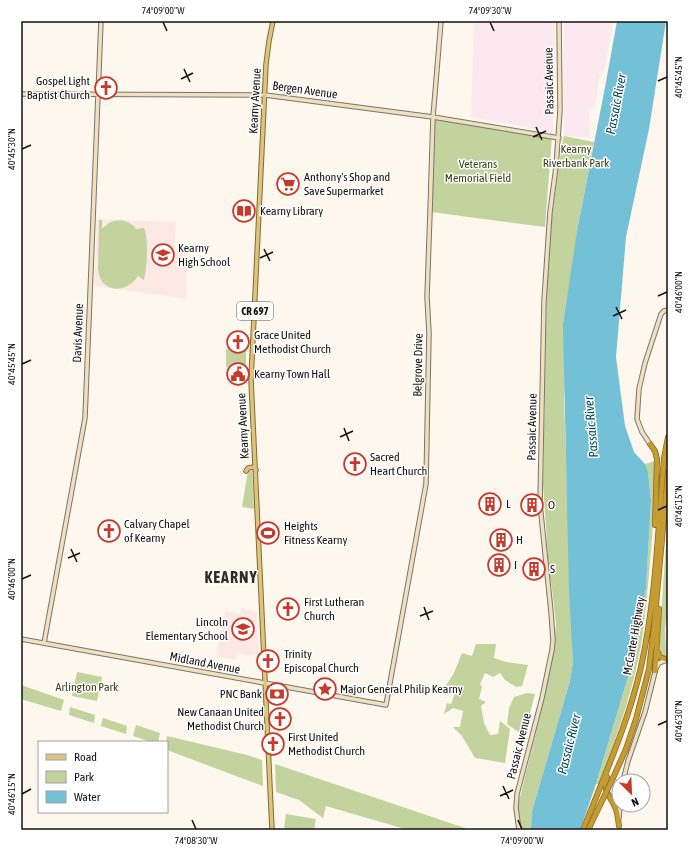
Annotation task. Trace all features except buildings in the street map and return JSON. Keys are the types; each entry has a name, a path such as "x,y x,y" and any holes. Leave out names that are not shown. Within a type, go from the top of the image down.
{"highway":[{"name":"McCarter Highway","path":"583,830 617,745 630,707 640,667 648,627 664,458 668,437"},
{"path":"650,444 655,451 657,463 654,571"},
{"path":"588,830 630,739 645,689 652,648 668,473"},
{"path":"655,671 659,576"},
{"path":"657,648 660,657 668,660"},
{"path":"617,745 605,788 616,810 619,828"},
{"path":"607,794 611,798"}],"main road":[{"name":"Kearny Avenue","path":"272,830 251,380 268,41 273,21"},
{"path":"246,471 250,467 254,467 256,470"}],"street":[{"name":"Davis Avenue","path":"44,643 85,418 100,21"},
{"name":"Belgrove Drive","path":"386,705 426,484 429,333 427,297 433,117 441,21"},
{"name":"Passaic Avenue","path":"519,830 516,815 516,801 542,698 553,640 551,605 540,504 544,300 550,218 559,138 559,21"},
{"name":"Bergen Avenue","path":"21,94 265,95 433,117 559,138"},
{"path":"650,444 642,432 637,419 639,389 644,363 662,312 667,310"},
{"name":"Midland Avenue","path":"21,639 386,705"},
{"path":"626,773 628,761 645,712 655,671 659,663 668,660"},
{"path":"619,828 620,813"}],"shaded area":[{"path":"474,21 555,21 553,132 471,117"},
{"path":"564,21 613,21 605,68 599,78 595,107 589,110 590,137 564,136"},
{"path":"97,219 176,222 175,250 187,250 186,299 94,286"},
{"path":"241,608 257,612 259,654 248,656 237,653 235,660 216,656 225,611 240,614"}],"green space":[{"name":"Veterans Memorial Field","path":"433,116 552,136 545,227 431,212"},
{"name":"Kearny Riverbank Park","path":"564,136 594,142 577,231 564,397 573,662 570,681 532,811 531,830 521,830 517,809 543,704 554,650 556,624 549,572 543,484 547,282 550,230"},
{"path":"99,220 102,220 102,229 106,225 119,220 128,222 136,229 144,228 147,239 147,254 144,280 138,276 127,286 114,289 103,283 98,269"},
{"path":"226,349 246,350 246,366 226,367"},
{"path":"654,461 652,539 644,627 632,684 620,727 600,784 596,784 633,660 646,588 651,500 648,472 645,464"},
{"path":"248,471 252,471 254,509 242,507"},
{"path":"668,513 668,608 665,629 666,657 663,656 659,647"},
{"path":"476,644 496,644 494,658 506,662 528,665 522,686 516,687 505,680 500,673 493,677 485,673 480,684 482,687 479,699 486,702 481,706 484,723 490,735 498,734 500,721 510,729 505,763 475,758 462,736 453,727 460,727 463,711 453,708 444,714 447,703 451,704 456,690 445,687 454,673 462,653 472,656"},
{"name":"Arlington Park","path":"77,672 102,677 97,701 72,696"},
{"path":"21,685 64,700 61,711 21,699"},
{"path":"527,693 535,694 524,736 507,724 509,708 514,697"},
{"path":"70,707 95,715 94,723 69,715"},
{"path":"103,718 127,726 126,734 101,726"},
{"path":"136,725 160,733 158,741 148,741 133,736"},
{"path":"167,736 262,760 263,786 168,750 168,741 166,741"},
{"path":"275,764 468,830 408,830 326,806 323,818 299,800 276,792"},
{"path":"286,814 316,819 314,830 294,830 284,828"}],"water":[{"name":"Passaic River","path":"617,21 666,21 649,129 626,237 616,357 625,426 634,452 645,464 648,472 651,500 646,588 633,660 596,784 580,830 531,830 532,811 570,681 573,662 569,592 563,325 577,231"}],"place":[{"name":"Gospel Light Baptist Church","path":"106,88"},
{"name":"Anthony's Shop and Save Supermarket","path":"288,184"},
{"name":"Kearny Library","path":"244,211"},
{"name":"Kearny High School","path":"163,255"},
{"name":"Grace United Methodist Church","path":"238,342"},
{"name":"Kearny Town Hall","path":"238,374"},
{"name":"Sacred Heart Church","path":"355,464"},
{"name":"L","path":"490,504"},
{"name":"O","path":"532,505"},
{"name":"Calvary Chapel of Kearny","path":"109,531"},
{"name":"Heights Fitness Kearny","path":"268,533"},
{"name":"H","path":"501,540"},
{"name":"I","path":"499,565"},
{"name":"S","path":"534,569"},
{"name":"First Lutheran Church","path":"288,609"},
{"name":"Lincoln Elementary School","path":"243,629"},
{"name":"Trinity Episcopal Church","path":"268,661"},
{"name":"Major General Philip Kearny","path":"325,689"},
{"name":"PNC Bank","path":"277,694"},
{"name":"New Canaan United Methodist Church","path":"280,719"},
{"name":"First United Methodist Church","path":"273,744"}],"district":[{"name":"KEARNY","path":"231,577"}]}
